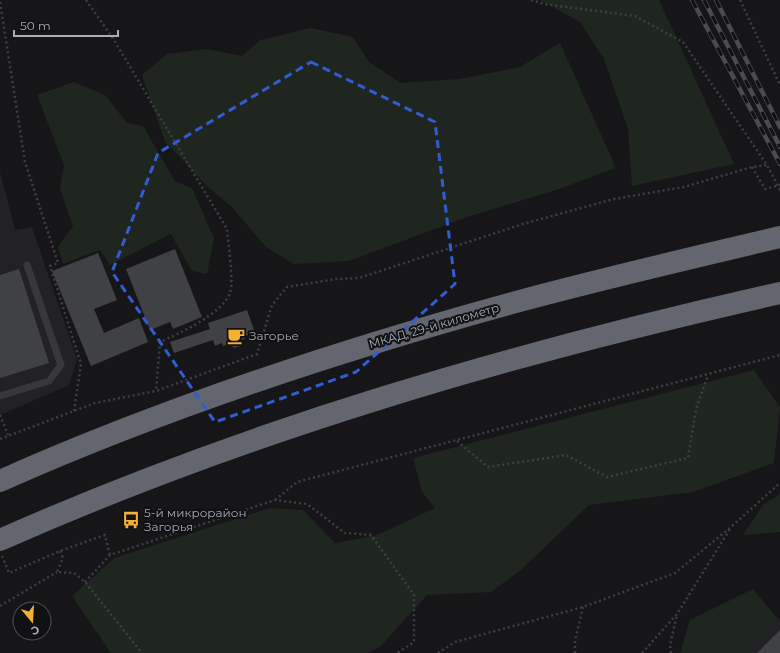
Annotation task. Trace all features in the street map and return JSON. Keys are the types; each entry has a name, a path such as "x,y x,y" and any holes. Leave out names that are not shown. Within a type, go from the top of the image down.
{"highway":[{"name":"МКАД, 29-й километр","path":"0,481 96,442 263,379 348,350 518,301 684,259 780,238"},
{"path":"0,540 116,492 281,430 395,393 532,354 696,312 780,293"}],"lane":[{"path":"0,396 49,381 61,364 27,265"}],"path":[{"path":"86,0 114,40 227,228 231,264 230,293 218,310 180,333 160,342 156,391"},
{"path":"531,0 544,4 635,16 683,42 768,165 780,190"},
{"path":"740,0 780,85"},
{"path":"0,2 25,162 58,263 50,266 81,364 74,412"},
{"path":"1,438 74,412 94,403 156,391 257,354 272,305 287,287 336,279 360,278 523,224 614,199 684,187 752,167 768,165"},
{"path":"752,167 765,189 780,185"},
{"path":"85,582 110,555 276,500 297,482 780,355"},
{"path":"456,440 488,467 566,455 607,477 688,458 696,409 708,375"},
{"path":"0,415 8,435"},
{"path":"438,653 455,642 583,607 675,573 731,527 780,483"},
{"path":"276,500 307,504 345,533 371,535 414,595 414,642 397,653"},
{"path":"642,653 677,614 731,527"},
{"path":"0,552 9,573 60,551 105,535 110,555"},
{"path":"58,572 63,558 60,551"},
{"path":"0,606 58,572 74,573 85,582 142,653"},
{"path":"575,653 575,641 583,607"},
{"path":"671,653 670,646 677,614"}],"highlighted area":[{"path":"311,62 435,122 455,284 356,372 215,422 112,272 158,153"}],"shaded area":[{"path":"540,0 659,0 734,164 632,186 628,129 604,59 580,22"},
{"path":"311,28 353,37 369,62 401,83 460,79 520,67 560,43 616,168 556,190 470,216 349,261 294,264 266,247 232,207 209,188 165,142 142,75 167,54 207,49 242,56 260,40"},
{"path":"74,82 105,95 127,123 143,126 175,181 192,188 214,238 207,274 192,271 171,234 110,265 100,250 63,264 58,247 73,226 60,189 64,165 37,95"},
{"path":"0,172 15,230 32,227 77,359 69,385 0,415"},
{"path":"754,370 780,407 774,463 693,492 589,505 522,569 491,592 427,595 380,647 367,653 111,653 72,596 114,558 270,508 303,510 335,543 377,535 435,508 422,492 413,458"},
{"path":"780,494 780,532 743,535 763,505"},
{"path":"753,589 779,620 744,653 680,653 690,620"},
{"path":"780,619 780,653 744,653"}],"building":[{"path":"175,249 202,317 173,329 170,322 150,330 126,269"},
{"path":"98,253 117,300 94,309 104,333 139,318 148,342 91,366 52,271"},
{"path":"19,269 49,363 0,378 0,275"},
{"path":"247,310 255,333 245,336 246,338 241,340 240,346 234,348 229,344 223,346 222,343 215,346 213,340 174,353 170,342 210,329 208,323"},
{"path":"780,630 780,653 757,653"}],"railway":[{"path":"692,0 780,164"},
{"path":"704,0 780,147"},
{"path":"716,0 780,127"}],"place":[{"name":"Загорье","path":"236,336"},
{"name":"5-й микрорайон Загорья","path":"131,520"}]}
